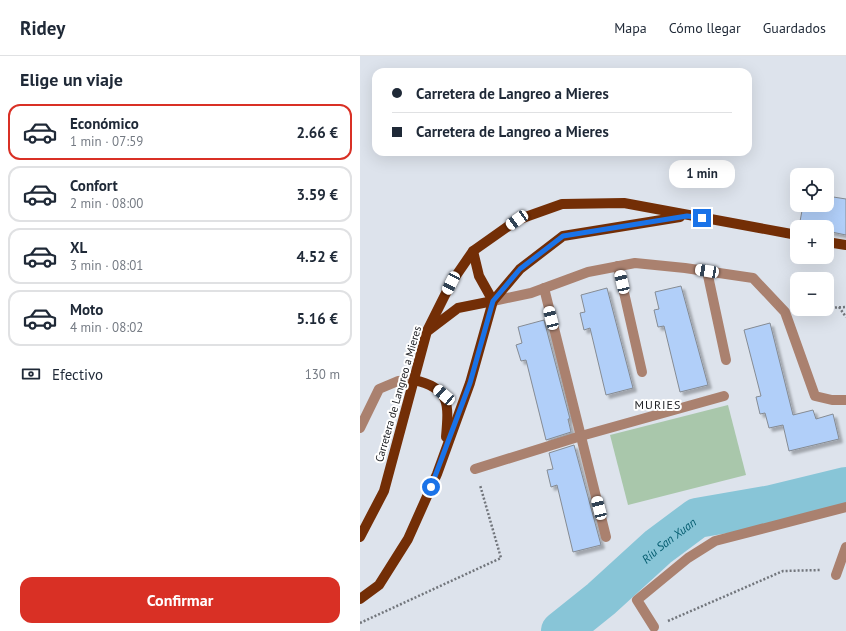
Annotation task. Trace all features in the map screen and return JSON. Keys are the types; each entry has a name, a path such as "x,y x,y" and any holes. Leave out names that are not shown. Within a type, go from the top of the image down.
{"main road":[{"name":"Carretera de Langreo a Mieres","path":"360,537 384,491 427,331 451,283 473,251 517,220 562,204 624,203 687,216 790,234"},
{"name":"Carretera de Langreo a Mieres","path":"360,599 379,585 408,539 445,451 470,383 493,301 520,269 563,236 687,216"},
{"path":"834,243 846,245"},
{"path":"427,331 458,308 493,301 479,276 473,251"},
{"path":"414,380 431,384 444,395 448,416 445,451"}],"street":[{"path":"493,301 531,293 588,272 634,264 707,271 753,278 785,312 815,396 832,400 846,400"},
{"path":"618,266 642,372"},
{"path":"707,271 726,360"},
{"path":"544,288 606,536"},
{"path":"362,424 379,389 398,381 414,380"},
{"path":"476,469 581,436 724,396"},
{"path":"654,627 638,600 688,558 710,544 715,541 846,507"},
{"path":"836,575 846,547"}],"path":[{"path":"834,307 846,306"},
{"path":"839,307 846,317"},
{"path":"360,623 501,558 476,469"},
{"path":"654,627 783,571 824,570 836,575"}],"green space":[{"path":"728,405 746,475 628,505 610,435"}],"building":[{"path":"834,197 846,199 846,235 834,232 834,220 800,220 802,212 834,212"},
{"path":"681,286 708,385 680,392 664,326 658,327 654,310 659,309 655,292"},
{"path":"607,288 633,388 606,395 590,328 584,330 580,313 585,312 581,295"},
{"path":"544,320 570,419 568,419 571,432 546,440 526,360 521,361 516,345 522,343 518,327"},
{"path":"770,323 793,415 813,410 816,419 833,414 839,439 789,451 783,425 769,428 765,413 760,414 756,397 761,396 744,330"},
{"path":"574,445 601,545 573,552 557,485 551,487 547,470 553,469 549,453"}],"waterway":[{"name":"Ríu San Xuan","path":"561,631 601,599 658,547 697,518 772,505 846,487"}],"district":[{"name":"MURIES","path":"658,404"}],"route":[{"path":"431,487 470,383 493,301 520,269 563,236 614,226 687,216 702,218"}]}
